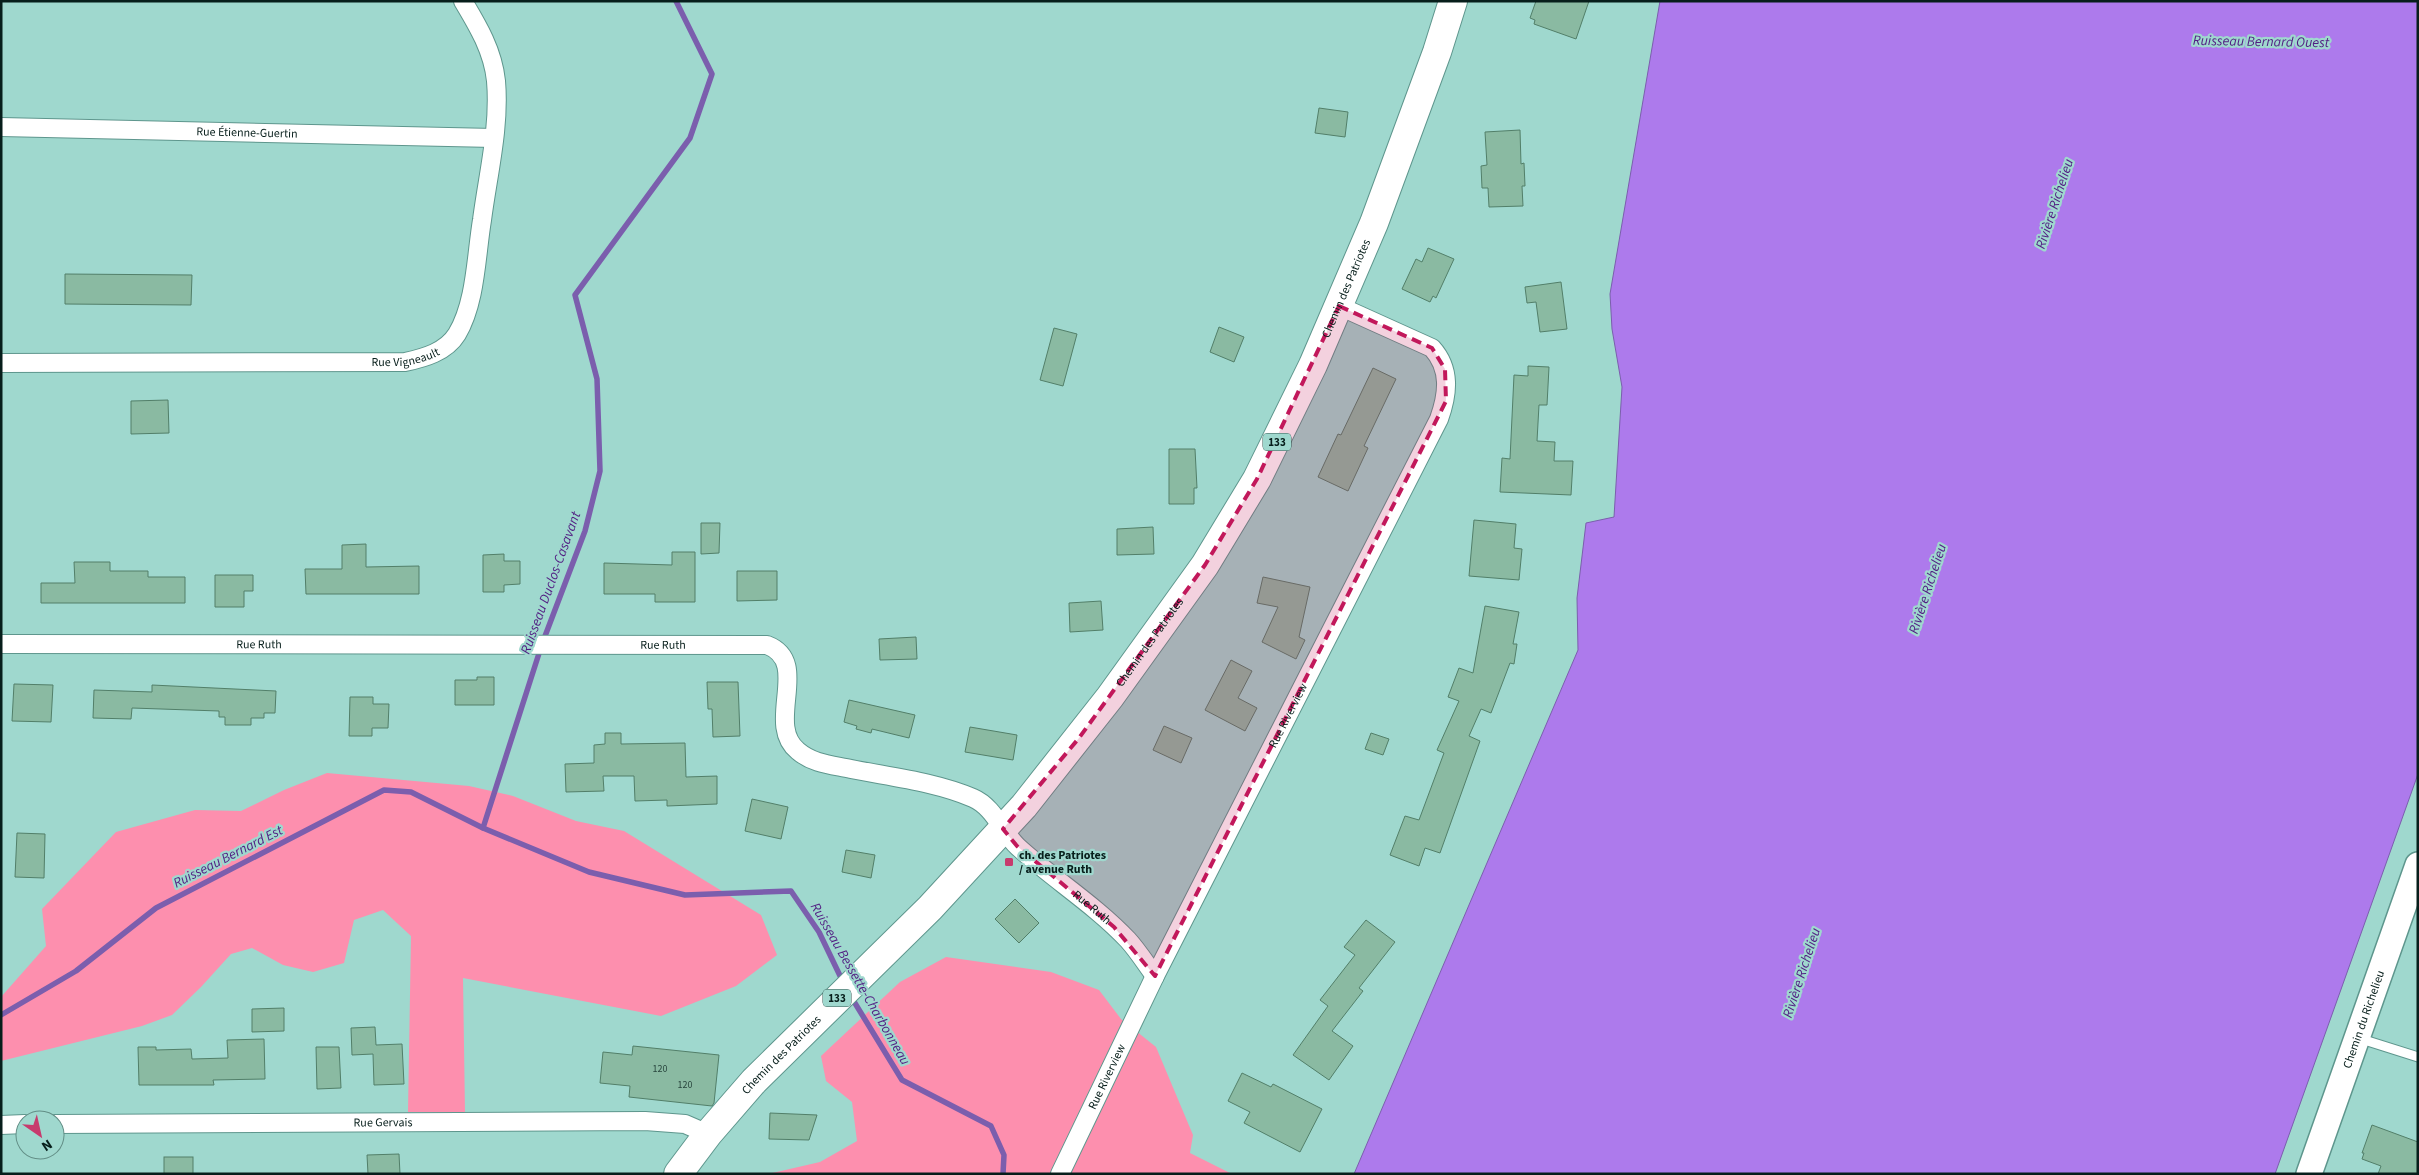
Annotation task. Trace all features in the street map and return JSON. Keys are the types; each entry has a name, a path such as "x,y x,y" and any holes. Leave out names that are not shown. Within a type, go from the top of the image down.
{"main road":[{"name":"Chemin des Patriotes","path":"678,1174 708,1134 754,1081 930,908 1004,829 1105,704 1218,545 1257,479 1287,422 1339,306 1402,147 1453,1"},
{"name":"Chemin du Richelieu","path":"2309,1174 2418,865"}],"street":[{"name":"Rue Vigneault","path":"1,363 405,362 426,357 445,347 456,336 463,321 471,293 496,121 496,80 489,52 480,28 463,1"},
{"name":"Rue Étienne-Guertin","path":"1,127 494,138"},
{"name":"Rue Riverview","path":"1060,1174 1155,976 1440,419 1446,401 1448,387 1444,369 1439,356 1432,348 1339,306"},
{"name":"Rue Ruth","path":"1,644 767,645 775,648 781,654 788,667 784,730 791,744 798,752 820,763 932,786 969,796 984,804 1017,846 1128,940 1155,976"},
{"name":"Rue Gervais","path":"65,1124 645,1121 685,1124 708,1134"},
{"path":"1,1125 15,1124"}],"lane":[{"path":"2357,1038 2418,1057"}],"highlighted area":[{"path":"1339,306 1432,348 1445,369 1446,401 1155,976 1114,927 1017,846 1003,829 1079,738 1205,565 1257,479"}],"shaded area":[{"path":"327,773 469,786 513,796 576,821 624,831 761,915 777,955 736,986 661,1016 463,978 465,1113 408,1112 411,936 383,910 354,920 344,963 313,972 283,965 252,948 231,954 172,1015 142,1026 1,1061 1,997 46,946 42,909 116,832 195,810 241,811 284,790"},
{"path":"946,957 1051,972 1099,990 1121,1019 1156,1047 1193,1135 1190,1153 1232,1174 768,1174 820,1162 857,1141 852,1102 826,1081 821,1056 900,982"}],"water":[{"path":"1660,1 2418,1 2418,774 2275,1174 1354,1174 1578,650 1577,598 1586,523 1614,517 1622,387 1612,329 1610,294"}],"building":[{"path":"1536,1 1589,1 1576,39 1534,24 1535,20 1530,18"},
{"path":"1319,108 1348,112 1345,137 1315,133"},
{"path":"1520,130 1521,164 1524,163 1525,186 1522,186 1523,206 1489,207 1488,188 1482,188 1481,166 1487,165 1485,132"},
{"path":"1428,248 1454,259 1436,298 1433,296 1430,302 1402,289 1416,259 1422,262"},
{"path":"65,274 192,275 191,305 65,304"},
{"path":"1561,282 1567,329 1540,332 1536,302 1527,303 1525,287"},
{"path":"1219,327 1244,337 1234,362 1210,352"},
{"path":"1054,328 1077,334 1063,386 1040,380"},
{"path":"1528,366 1549,367 1547,405 1539,405 1537,441 1555,442 1554,461 1573,461 1571,495 1500,492 1502,458 1510,459 1514,375 1528,376"},
{"path":"1373,368 1396,379 1364,446 1368,448 1348,491 1318,477 1338,434 1341,435"},
{"path":"168,400 169,433 131,434 131,401"},
{"path":"1169,449 1195,449 1197,488 1194,488 1194,504 1169,504"},
{"path":"1474,520 1516,524 1514,548 1522,549 1519,580 1469,576"},
{"path":"701,523 720,523 719,553 701,554"},
{"path":"1153,527 1154,554 1117,555 1117,529"},
{"path":"366,544 366,567 419,566 419,594 306,594 305,569 342,569 342,545"},
{"path":"672,552 695,552 695,602 655,602 655,594 604,594 604,563 672,565"},
{"path":"504,554 504,561 520,561 520,584 504,585 504,592 483,592 483,555"},
{"path":"74,562 110,562 110,571 148,571 148,577 185,577 185,603 41,603 41,583 75,583"},
{"path":"737,571 777,571 777,600 737,601"},
{"path":"215,575 253,575 253,591 244,591 244,607 215,607"},
{"path":"1263,577 1310,587 1299,637 1305,640 1296,659 1262,642 1278,607 1257,603"},
{"path":"1101,601 1103,630 1070,632 1069,603"},
{"path":"1485,606 1519,612 1513,644 1517,644 1514,664 1510,663 1491,713 1481,709 1469,736 1480,741 1440,853 1425,848 1419,866 1390,855 1405,816 1419,820 1444,753 1437,750 1459,701 1448,697 1459,668 1473,673"},
{"path":"916,637 917,659 880,660 879,639"},
{"path":"1231,660 1252,671 1238,698 1257,708 1245,731 1205,710"},
{"path":"477,677 494,677 494,705 455,705 455,680 477,680"},
{"path":"707,682 738,682 740,736 713,737 712,709 708,709"},
{"path":"14,684 53,685 51,722 12,721"},
{"path":"152,685 276,691 275,713 264,713 264,718 251,718 251,725 225,725 225,717 219,717 219,711 132,708 131,719 93,718 94,690 152,692"},
{"path":"350,697 373,697 373,704 389,704 388,728 372,728 372,736 349,736"},
{"path":"849,700 915,715 909,738 872,729 871,733 856,729 857,726 844,722"},
{"path":"1164,726 1192,738 1181,763 1153,750"},
{"path":"970,727 1017,735 1013,760 965,752"},
{"path":"605,733 621,733 621,744 685,743 686,777 717,776 717,804 667,806 667,800 635,801 634,776 603,776 604,791 566,792 565,764 594,763 594,745 605,744"},
{"path":"1371,733 1389,739 1383,755 1365,749"},
{"path":"752,799 788,807 781,839 745,831"},
{"path":"17,833 45,834 44,878 15,877"},
{"path":"846,850 875,855 871,878 842,872"},
{"path":"1015,899 1039,923 1019,943 995,919"},
{"path":"1366,920 1395,942 1359,988 1363,991 1332,1031 1353,1046 1329,1080 1293,1055 1328,1006 1320,1000 1355,955 1344,947"},
{"path":"284,1008 284,1031 252,1032 252,1009"},
{"path":"375,1027 376,1045 402,1044 404,1084 374,1085 373,1054 352,1055 351,1028"},
{"path":"264,1039 265,1079 213,1080 214,1085 139,1085 138,1047 156,1047 156,1050 191,1049 192,1059 228,1058 227,1040"},
{"path":"633,1046 719,1055 714,1103 712,1106 629,1097 630,1086 600,1083 603,1052 632,1055"},
{"path":"316,1047 339,1047 341,1088 317,1089"},
{"path":"1242,1073 1271,1087 1273,1084 1322,1109 1300,1152 1244,1123 1250,1112 1228,1101"},
{"path":"770,1113 817,1115 809,1140 769,1139"},
{"path":"2372,1125 2418,1142 2418,1174 2378,1174 2381,1166 2362,1159 2364,1153 2362,1153"},
{"path":"399,1154 400,1174 368,1174 367,1155"},
{"path":"164,1157 193,1157 193,1174 164,1174"}],"waterway":[{"name":"Ruisseau Duclos-Casavant","path":"483,828 542,644 585,531 600,471 597,379 575,295 690,138 712,74 676,1"},
{"name":"Ruisseau Bernard Est","path":"1,1015 76,971 156,908 384,790 411,792 483,828 589,872 685,895 791,891 819,932 843,982"},
{"name":"Ruisseau Bessette-Charbonneau","path":"850,995 902,1080 991,1126 1004,1155 1003,1174"}],"place":[{"name":"ch. des Patriotes / avenue Ruth","path":"1009,862"}],"water label":[{"name":"Ruisseau Bernard Ouest","path":"2261,42"},
{"name":"Rivière Richelieu","path":"2055,204"},
{"name":"Rivière Richelieu","path":"1928,589"},
{"name":"Rivière Richelieu","path":"1802,973"}]}
